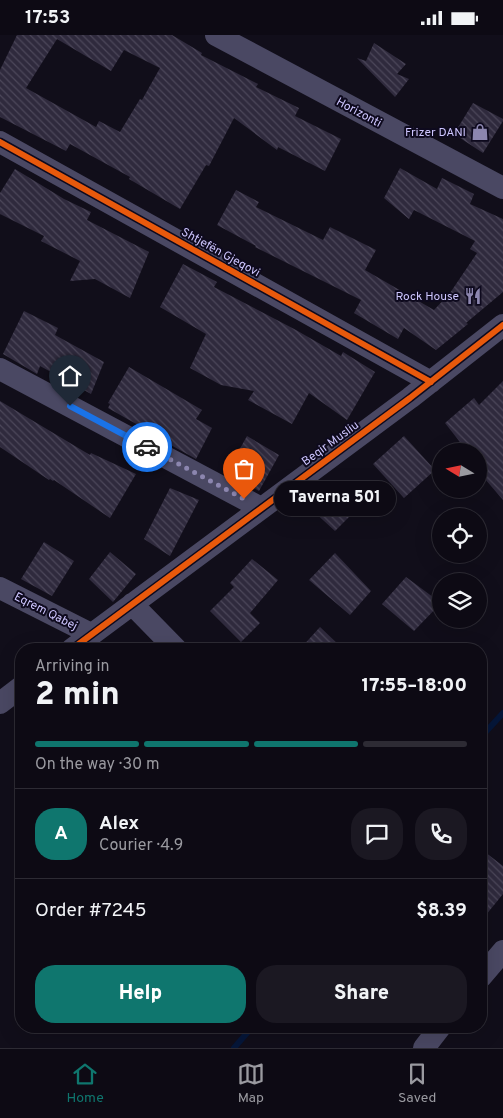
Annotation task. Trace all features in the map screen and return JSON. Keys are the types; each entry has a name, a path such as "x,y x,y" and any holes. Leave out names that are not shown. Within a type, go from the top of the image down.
{"street":[{"name":"Horizonti","path":"216,35 503,188"},
{"name":"Shtjefën Gjeqovi","path":"0,142 431,382"},
{"name":"Beqir Musliu","path":"80,643 431,382 503,325"},
{"path":"0,369 261,508"},
{"name":"Eqrem Qabej","path":"0,588 91,634"},
{"path":"132,604 170,643"},
{"path":"0,703 15,692"},
{"path":"487,970 503,951"},
{"path":"424,1048 436,1033"}],"building":[{"path":"17,35 172,35 202,53 201,55 258,84 256,87 299,108 295,116 341,139 325,171 278,147 277,150 234,118 209,166 206,165 180,209 129,179 130,177 70,144 66,151 0,117 0,70","holes":["57,39 111,71 124,50 160,68 142,100 140,99 120,132 99,121 96,127 26,88"]},
{"path":"374,43 406,64 397,74 409,79 395,97 357,58 366,61"},
{"path":"473,103 503,119 483,153 454,134"},
{"path":"400,168 437,189 442,178 474,194 470,204 503,219 503,292 436,350 404,328 398,339 354,313 361,300 255,247 217,225 236,190 259,202 256,207 323,240 330,227 376,250 365,270 434,310 450,293 477,253 470,249 475,241 414,210 409,219 384,198"},
{"path":"15,169 64,199 91,212 87,220 149,252 130,298 95,279 70,281 80,261 41,241 44,236 0,214 0,193"},
{"path":"183,264 217,282 214,287 341,356 343,352 375,372 347,420 309,393 292,424 248,400 254,391 221,385 190,368 206,334 160,307"},
{"path":"24,311 58,328 55,335 104,362 91,394 40,366 37,374 3,354"},
{"path":"129,367 202,410 196,419 212,428 196,459 108,408 110,404 108,403"},
{"path":"503,381 503,500 488,482 488,443 461,443 445,423 474,398 479,405"},
{"path":"0,401 90,455 91,453 136,474 110,518 54,480 49,480 0,447"},
{"path":"247,436 279,455 259,491 227,472"},
{"path":"404,436 432,467 432,473 404,498 373,464"},
{"path":"341,480 363,503 335,531 312,510"},
{"path":"170,488 199,500 170,556 144,539"},
{"path":"44,542 74,561 52,596 21,579"},
{"path":"110,552 136,574 113,602 89,579"},
{"path":"335,553 371,591 350,615 309,580"},
{"path":"252,559 278,580 250,613 260,623 241,642 210,611 234,587 230,583"},
{"path":"406,577 432,596 432,612 414,631 382,604"},
{"path":"320,627 337,643 305,643"},
{"path":"487,854 503,866 503,894 487,914"}],"waterway":[{"path":"487,730 503,713"},
{"path":"234,1048 247,1033"}],"cycle path":[{"path":"0,142 431,382"},
{"path":"80,643 410,398 503,325"}],"way so far":[{"path":"147,447 244,499"}],"place":[{"name":"Frizer DANI","path":"480,132"},
{"name":"Rock House","path":"473,296"},
{"name":"Taverna 501","path":"244,499"}],"route":[{"path":"70,406 147,447"}]}
